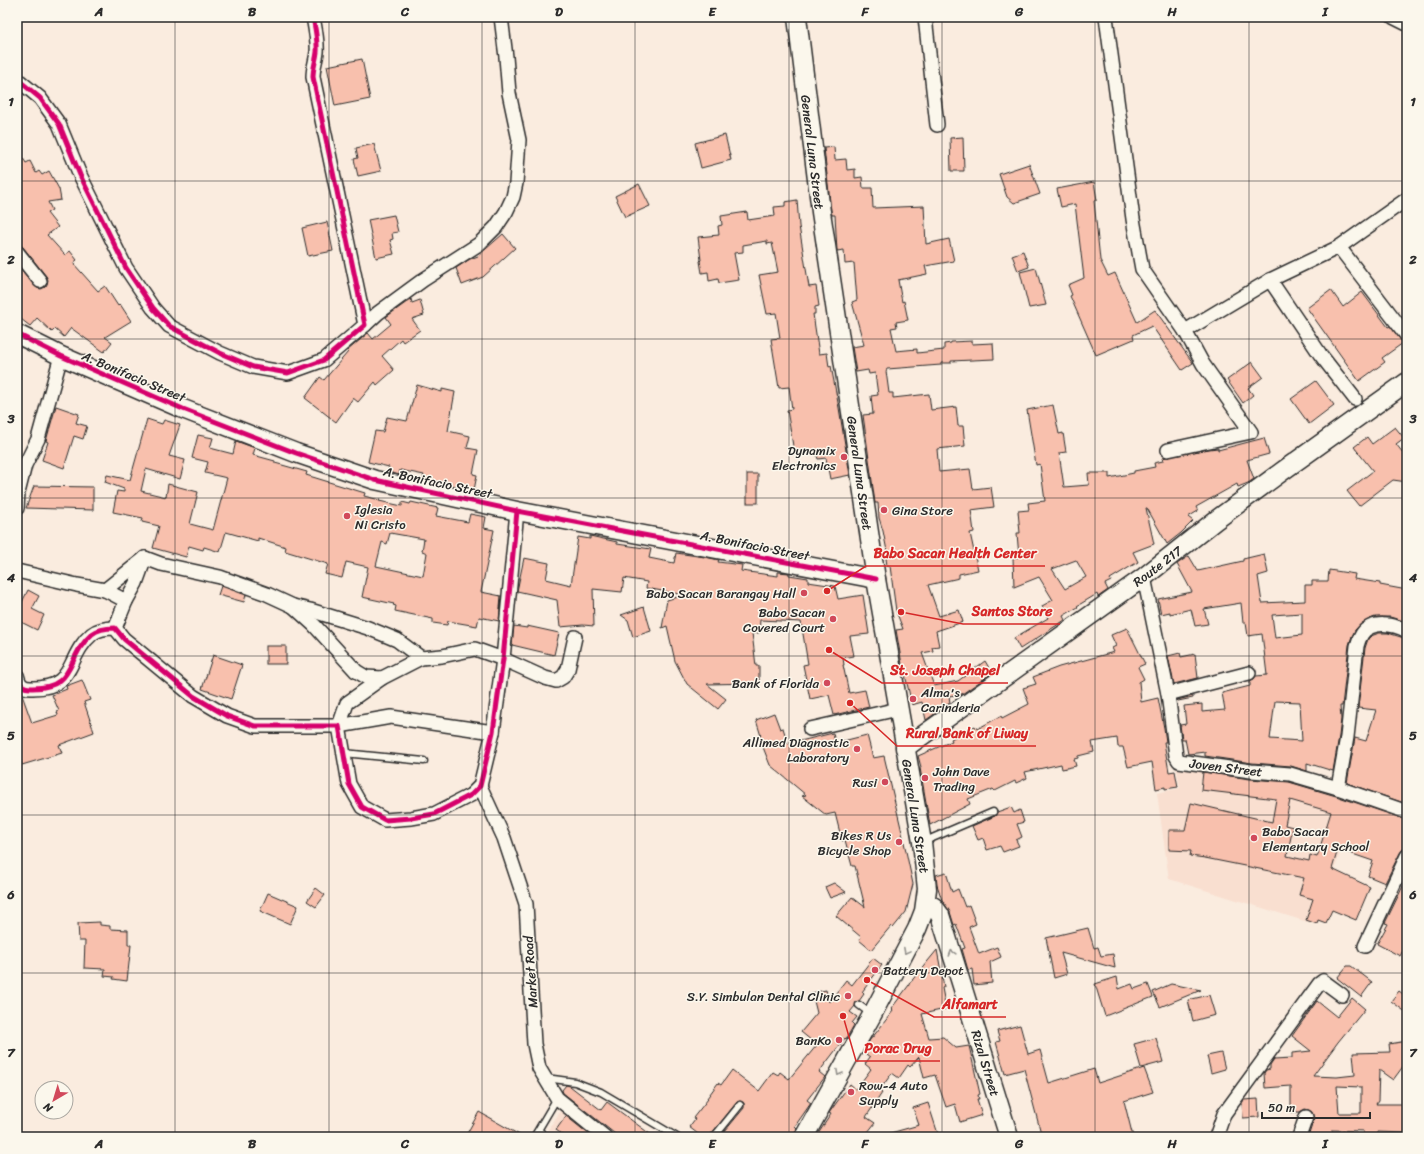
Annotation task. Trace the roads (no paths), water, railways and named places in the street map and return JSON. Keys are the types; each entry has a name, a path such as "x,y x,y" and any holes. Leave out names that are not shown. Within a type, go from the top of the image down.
{"main road":[{"name":"General Luna Street","path":"796,17 821,212 876,579 922,842 927,889 926,902 917,929 866,1010 804,1137"},
{"name":"A. Bonifacio Street","path":"17,334 61,356 183,409 296,453 374,480 517,511 876,579"},
{"name":"Route 217","path":"905,748 1144,577 1216,520 1407,382"},
{"name":"Rizal Street","path":"926,902 934,907 940,915 1009,1137"}],"street":[{"path":"313,17 318,45 313,68 313,77 365,325"},
{"path":"17,79 40,98 60,124 80,175 126,268 153,308 169,326 220,353 253,367 288,373 324,360 378,313 423,280 479,244 496,227 506,212 513,197 516,183 519,140 509,93 501,17"},
{"path":"925,17 937,125"},
{"path":"1106,17 1133,219 1142,269 1185,331 1203,364 1251,432 1168,450"},
{"path":"1393,17 1407,24"},
{"path":"1185,331 1270,280 1340,247 1407,199"},
{"path":"1340,247 1407,336"},
{"path":"17,252 40,281"},
{"path":"1270,280 1320,354 1355,399"},
{"path":"17,508 18,493 25,465 38,439 61,356"},
{"path":"517,511 503,659 493,732 480,786 471,794 434,814 385,820 362,808 349,784 339,726 347,703 382,678 421,658 442,656 475,649 503,659 545,678 556,681 563,677 568,669 575,637"},
{"path":"145,558 161,564 220,577 267,594 293,606 368,628 397,640 421,658"},
{"path":"105,590 145,558"},
{"path":"115,628 126,601 136,583 145,558"},
{"path":"17,571 78,586 105,590 126,601"},
{"name":"Joven Street","path":"1144,577 1168,694 1176,756 1179,761 1252,771 1290,774 1338,788 1407,812"},
{"path":"293,606 314,625 356,671 366,677 382,678"},
{"path":"1338,788 1347,737 1357,646 1363,632 1377,624 1399,627 1407,631"},
{"path":"17,675 19,683 23,687 37,688 55,684 65,677 75,654 93,633 104,628 115,628"},
{"path":"115,628 124,639 193,696 227,716 255,726 339,726 391,717 493,732"},
{"path":"1168,694 1249,672"},
{"path":"810,729 898,709"},
{"name":"Market Road","path":"480,786 504,838 526,904 534,1044 539,1068 557,1098 605,1137"},
{"path":"1365,946 1407,856"},
{"path":"1216,1137 1224,1114 1321,981 1342,995"},
{"path":"1299,1137 1306,1117"}],"lane":[{"path":"344,753 424,760"},
{"path":"922,842 993,812"},
{"path":"544,1078 575,1082 601,1092 678,1137"},
{"path":"534,1137 539,1131 557,1098"},
{"path":"714,1137 740,1105"},
{"path":"539,1131 547,1137"}],"place":[{"name":"Dynamix Electronics","path":"844,457"},
{"name":"Gina Store","path":"884,510"},
{"name":"Iglesia Ni Cristo","path":"347,516"},
{"name":"Babo Sacan Health Center","path":"827,591"},
{"name":"Babo Sacan Barangay Hall","path":"804,593"},
{"name":"Santos Store","path":"901,612"},
{"name":"Babo Sacan Covered Court","path":"833,619"},
{"name":"St. Joseph Chapel","path":"829,650"},
{"name":"Bank of Florida","path":"827,683"},
{"name":"Alma's Carinderia","path":"913,699"},
{"name":"Rural Bank of Liway","path":"850,703"},
{"name":"Allimed Diagnostic Laboratory","path":"857,749"},
{"name":"John Dave Trading","path":"925,778"},
{"name":"Rusi","path":"885,782"},
{"name":"Babo Sacan Elementary School","path":"1254,838"},
{"name":"Bikes R Us Bicycle Shop","path":"899,842"},
{"name":"Battery Depot","path":"875,970"},
{"name":"Alfamart","path":"867,980"},
{"name":"S.Y. Simbulan Dental Clinic","path":"848,996"},
{"name":"Porac Drug","path":"843,1016"},
{"name":"BanKo","path":"839,1040"},
{"name":"Row-4 Auto Supply","path":"851,1092"}]}
